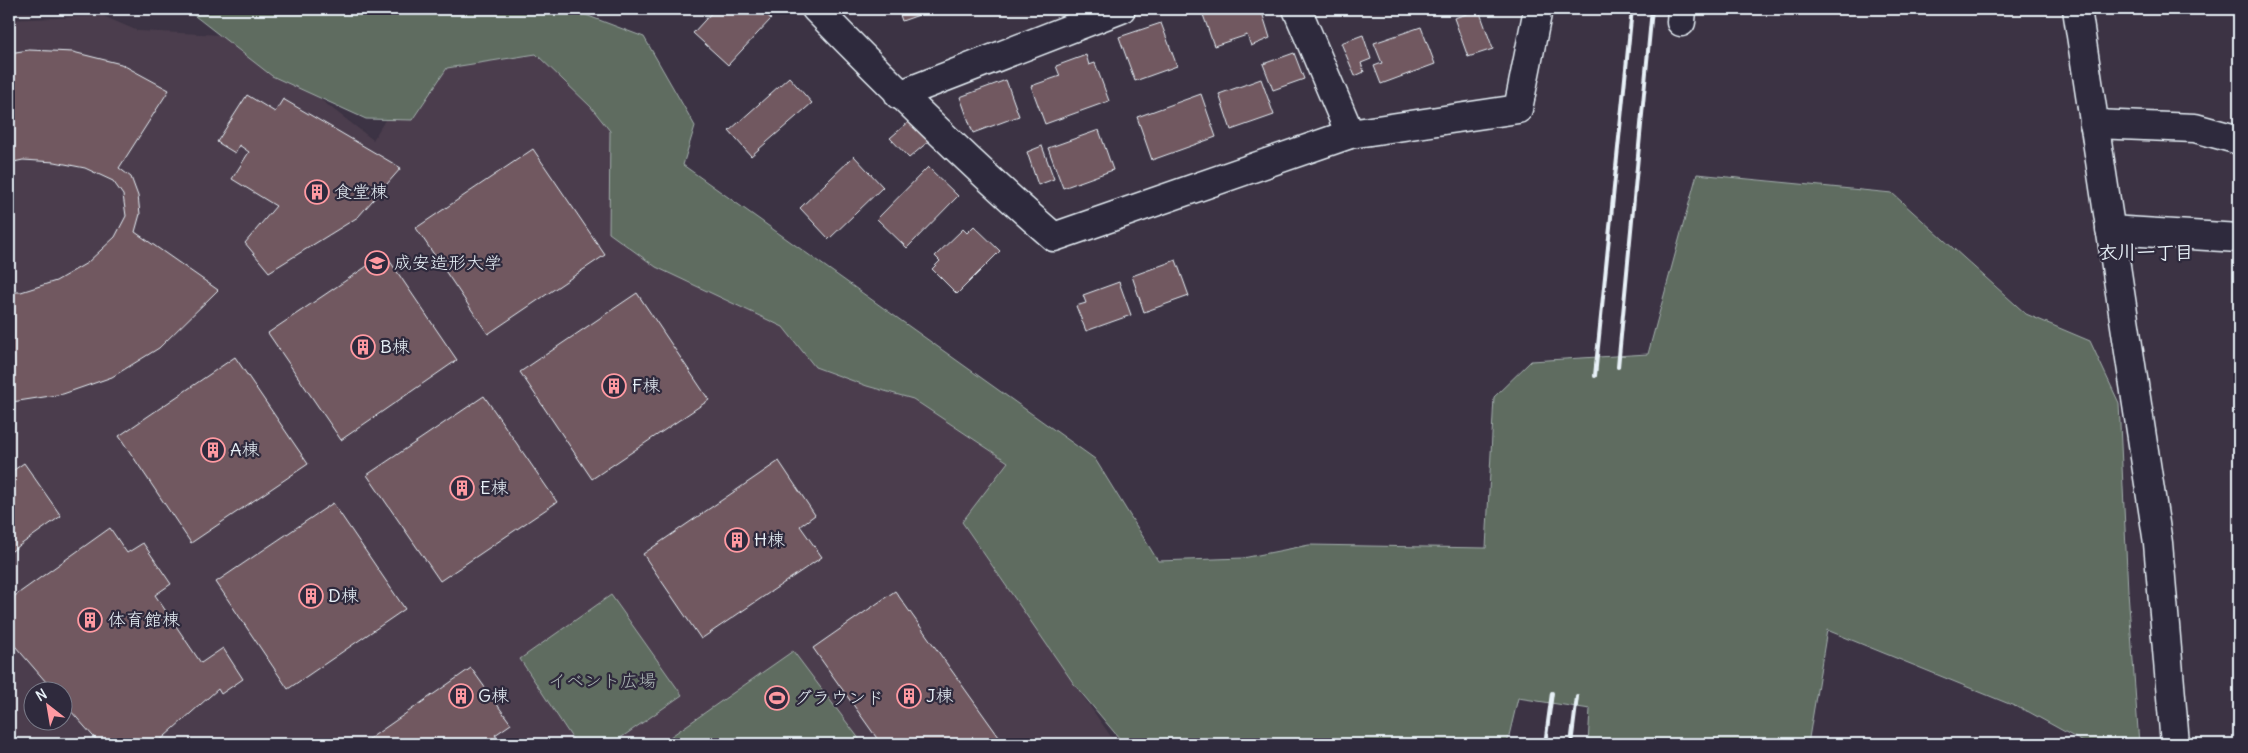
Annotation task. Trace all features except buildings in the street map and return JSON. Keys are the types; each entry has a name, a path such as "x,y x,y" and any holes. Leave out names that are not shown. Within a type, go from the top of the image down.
{"street":[{"path":"816,9 899,95 989,180 1054,237 1350,134 1518,110 1538,9"},
{"path":"899,95 1121,9"},
{"path":"1297,9 1350,134"},
{"path":"2076,9 2158,543 2175,744"},
{"path":"2094,124 2195,128 2239,140"},
{"path":"2110,230 2239,238"}],"shaded area":[{"name":"成安造形大学","path":"103,16 138,31 221,35 273,63 373,140 424,56 550,47 867,386 913,399 1009,462 962,522 1116,744 23,744 9,724 9,20"}],"green space":[{"path":"186,9 570,9 644,37 695,126 683,165 1095,459 1158,561 1243,558 1309,545 1486,548 1494,397 1531,361 1648,354 1697,174 1892,193 2026,314 2090,341 2119,403 2128,591 2139,744 2087,744 2029,712 1827,630 1808,744 1588,744 1590,709 1518,698 1507,744 1124,744 1074,684 962,522 1008,462 913,399 867,386 815,367 783,327 656,267 609,233 610,131 591,107 536,54 447,68 412,120 366,119 272,76"},
{"name":"イベント広場","path":"611,595 682,695 612,744 576,744 520,659"},
{"name":"グラウンド","path":"793,651 863,744 660,744"}],"railway":[{"path":"1595,376 1632,9"},
{"path":"1618,367 1652,9"},
{"path":"1545,744 1552,693"},
{"path":"1571,744 1577,697"}],"place":[{"name":"食堂棟","path":"317,192"},
{"name":"成安造形大学","path":"377,263"},
{"name":"B棟","path":"363,347"},
{"name":"F棟","path":"614,386"},
{"name":"A棟","path":"213,450"},
{"name":"E棟","path":"462,488"},
{"name":"H棟","path":"737,540"},
{"name":"D棟","path":"311,596"},
{"name":"体育館棟","path":"90,620"},
{"name":"G棟","path":"461,696"},
{"name":"J棟","path":"909,696"},
{"name":"グラウンド","path":"777,698"}],"district":[{"name":"衣川一丁目","path":"2146,252"}]}
